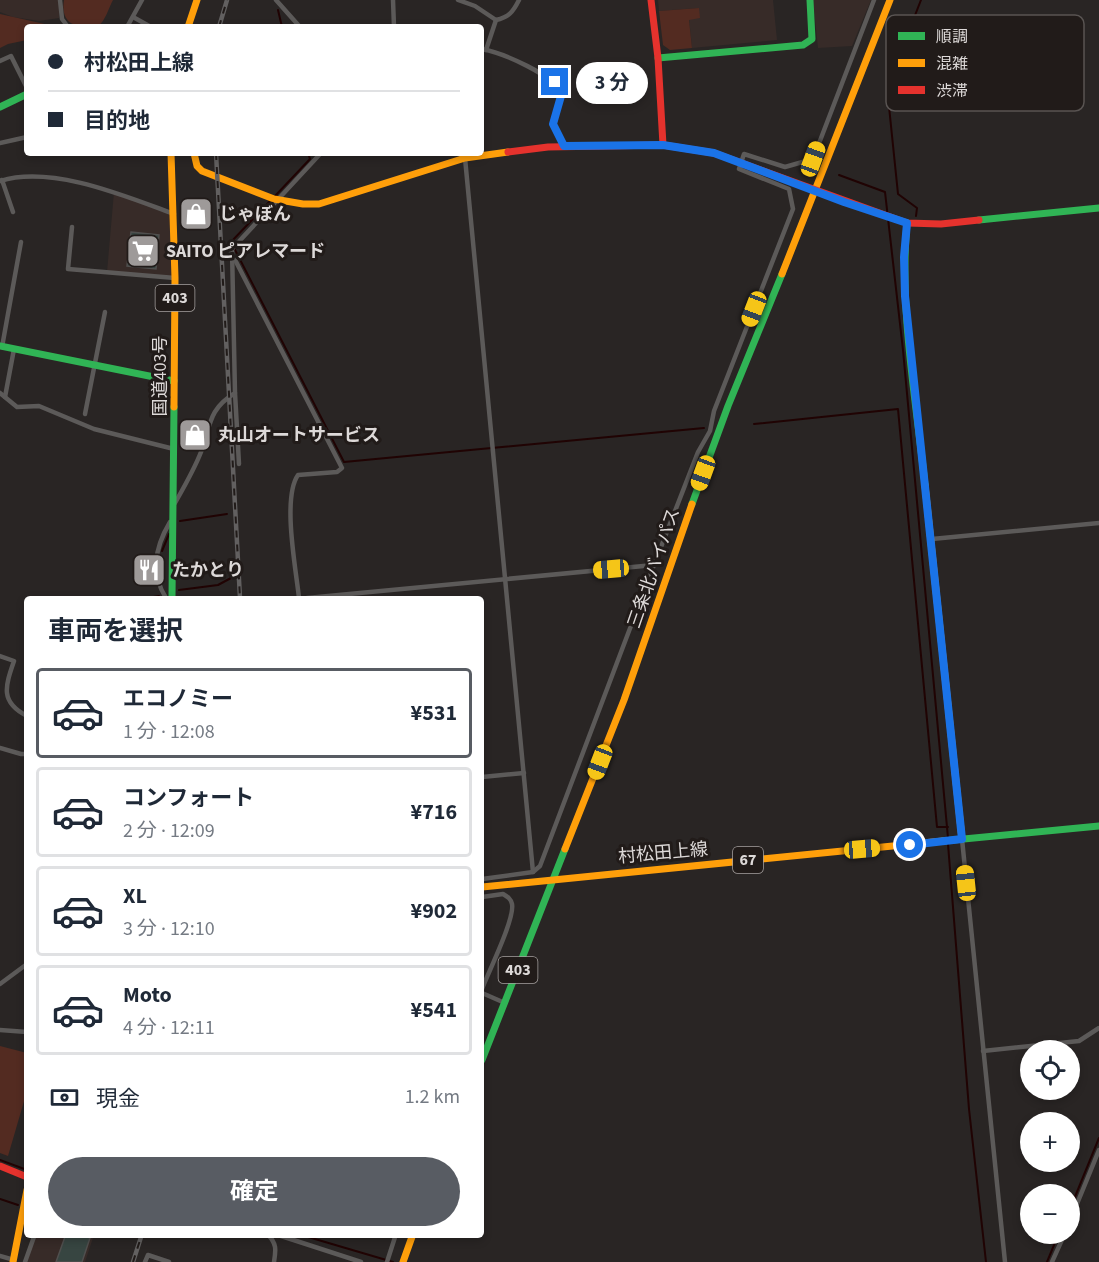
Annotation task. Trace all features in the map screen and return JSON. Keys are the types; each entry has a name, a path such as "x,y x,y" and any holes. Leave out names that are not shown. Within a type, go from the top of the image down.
{"main road":[{"path":"189,24 197,0"},
{"path":"651,0 658,58 663,145"},
{"path":"658,58 803,45 813,39 810,0"},
{"name":"三条北バイパス","path":"555,879 624,700 670,562 728,406 816,191 890,0"},
{"path":"0,107 24,95"},
{"path":"484,156 564,146 663,145 714,153 907,223 941,224 1099,208"},
{"name":"国道403号","path":"171,156 175,278 172,596"},
{"path":"195,156 197,166 202,171 277,201 303,205 319,204 465,158 482,156"},
{"path":"907,223 904,257 905,296 962,839"},
{"path":"1,346 174,381"},
{"name":"村松田上線","path":"484,887 1099,826"},
{"name":"403","path":"484,1055 555,879"},
{"path":"0,1166 24,1176"},
{"path":"13,1261 24,1205"},
{"path":"403,1262 412,1238"}],"street":[{"path":"60,0 62,19 66,24"},
{"path":"129,24 142,0"},
{"path":"276,0 297,24"},
{"path":"393,0 394,24"},
{"path":"458,0 475,6 496,20 506,18 514,11 519,0"},
{"path":"484,879 533,872 540,866 698,452 710,431 714,411 793,209 789,189 739,169 744,154 785,167 813,159 874,0"},
{"path":"133,17 145,24"},
{"path":"496,20 484,50 503,55 555,82 561,96 553,124 564,146"},
{"path":"0,61 11,56 24,82"},
{"path":"0,143 24,138"},
{"path":"239,464 231,252 318,156"},
{"path":"462,156 465,158 533,872"},
{"path":"13,212 1,181 37,177 63,180 114,192 174,214"},
{"path":"72,227 68,269 175,278"},
{"path":"1,346 21,242"},
{"path":"231,252 342,468 337,472 298,475 293,482 289,500 299,596"},
{"path":"85,414 105,312"},
{"path":"14,349 2,395 18,407 39,406 94,429 174,449"},
{"path":"174,506 201,451 210,418 219,405 235,393"},
{"path":"165,596 160,589 156,554 174,514"},
{"path":"932,539 1099,523"},
{"path":"327,596 654,566"},
{"path":"0,656 14,661 5,687 9,704 15,711 24,715"},
{"path":"0,748 24,754"},
{"path":"484,777 524,773"},
{"path":"962,839 1005,1262"},
{"path":"484,897 503,894 510,898 513,906 509,923 484,986"},
{"path":"0,984 24,966"},
{"path":"484,992 505,1003"},
{"path":"983,1051 1079,1041 1099,1028"},
{"path":"0,1030 24,1032"},
{"path":"1080,1197 1099,1150"},
{"path":"25,1262 34,1238"},
{"path":"271,1238 276,1249 274,1262"},
{"path":"287,1238 361,1262"},
{"path":"387,1262 395,1238"},
{"path":"1052,1262 1060,1244"},
{"path":"145,1262 148,1255 169,1262"},
{"path":"0,1256 13,1261"}],"shaded area":[{"path":"0,0 59,0 59,18 39,21 13,17 0,12"},
{"path":"64,0 113,0 100,24 74,24 68,21 63,7"},
{"path":"658,0 773,0 777,40 692,48 689,19 699,8 659,11"},
{"path":"813,0 871,0 852,46 818,48"},
{"path":"699,8 700,18 689,20 692,48 670,50 663,45 659,11"},
{"path":"0,14 45,24 24,24 24,41 0,48"},
{"path":"114,192 174,214 175,278 107,272"},
{"path":"0,1046 24,1052 24,1101 8,1156 0,1153"},
{"path":"34,1238 93,1238 85,1262 25,1262"}],"building":[{"name":"SAITO ピアレマード","path":"131,232 159,235 156,269 127,266"},
{"path":"65,1238 90,1238 82,1262 56,1262"}],"waterway":[{"path":"915,15 921,0"},
{"path":"278,10 281,24"},
{"path":"889,111 898,194 917,208 916,216"},
{"path":"275,196 310,159 309,156"},
{"path":"839,175 885,192 903,350 948,838"},
{"path":"271,200 231,242 344,462 704,428"},
{"path":"754,424 898,409 937,827 948,827"},
{"path":"180,521 227,514"},
{"path":"162,551 169,534"},
{"path":"179,590 218,585 231,578"},
{"path":"948,844 969,1109 986,1262"},
{"path":"1080,1185 1099,1138"},
{"path":"0,1160 24,1169"},
{"path":"0,1199 18,1205"},
{"path":"312,1238 393,1262"},
{"path":"1047,1262 1054,1244"}],"railway":[{"path":"220,24 227,0"},
{"path":"216,156 240,596"},
{"path":"133,1262 141,1238"}],"traffic: fast":[{"path":"658,58 803,45 812,39 810,0"},
{"path":"0,107 24,95"},
{"path":"979,220 1099,208"},
{"path":"907,223 905,256 907,321 925,485"},
{"path":"692,504 728,406 782,274"},
{"path":"0,346 174,381"},
{"path":"172,596 174,407"},
{"path":"943,841 1099,826"},
{"path":"484,1055 565,849"}],"traffic: slow":[{"path":"189,24 197,0"},
{"path":"782,274 890,0"},
{"path":"484,155 508,152"},
{"path":"171,156 175,278 174,407"},
{"path":"195,156 197,166 202,171 274,199 303,204 319,204 465,158 479,156"},
{"path":"925,485 962,839"},
{"path":"565,849 624,700 692,504"},
{"path":"484,887 943,841"},
{"path":"13,1262 24,1205"},
{"path":"403,1262 412,1238"}],"traffic: jam":[{"path":"651,0 658,58 663,145"},
{"path":"508,152 548,147 663,145 714,153 907,223 941,224 979,220"},
{"path":"0,1166 24,1176"}],"place":[{"name":"じゃぼん","path":"196,214"},
{"name":"SAITO ピアレマード","path":"143,251"},
{"name":"丸山オートサービス","path":"195,435"},
{"name":"たかとり","path":"149,570"}],"route":[{"path":"555,82 560,89 561,96 553,124 564,146 663,145 714,153 907,223 904,257 905,296 962,839 910,845"}]}
